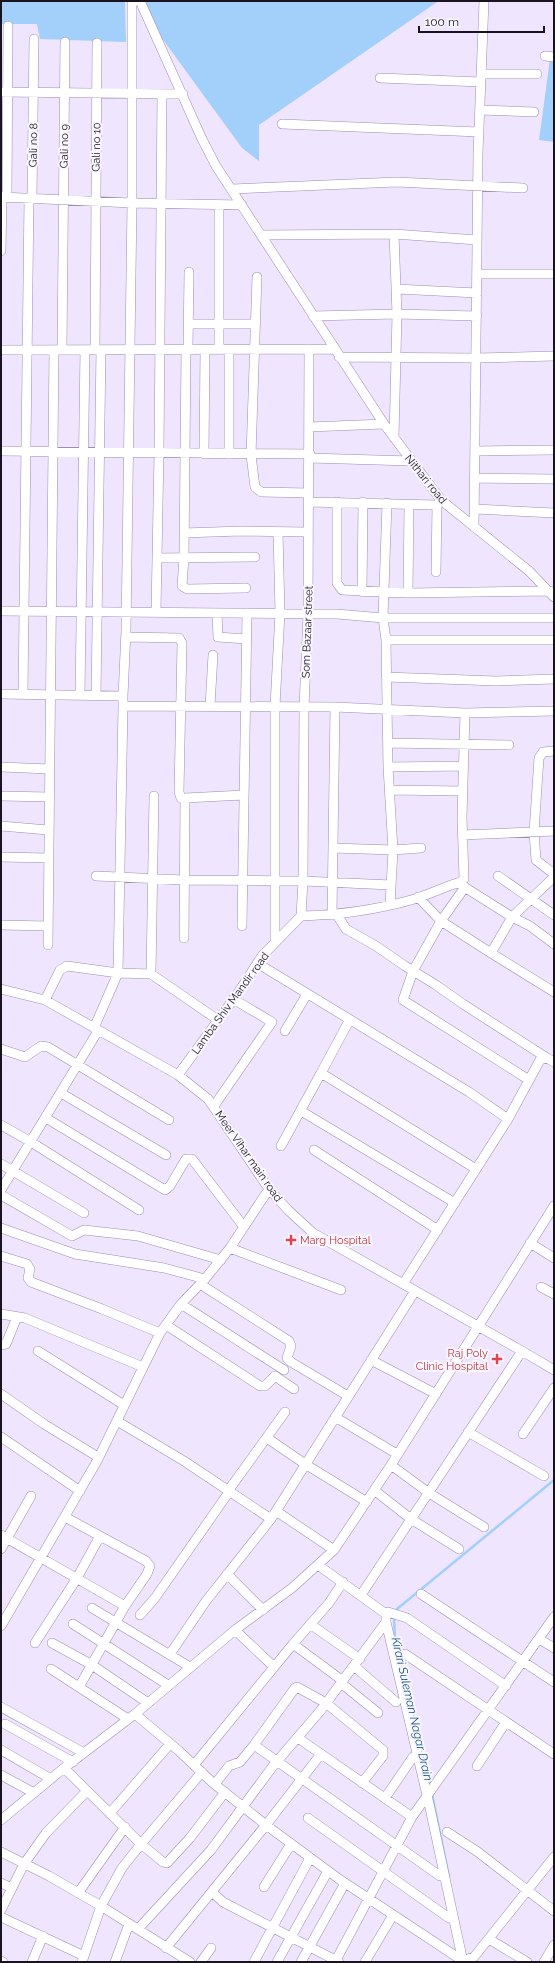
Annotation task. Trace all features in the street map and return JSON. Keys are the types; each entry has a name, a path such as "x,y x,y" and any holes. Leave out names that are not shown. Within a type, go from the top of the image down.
{"street":[{"path":"1,1190 78,1065 96,1029 118,972 121,877 123,696 126,637 132,203 132,1"},
{"name":"Nithari road","path":"140,1 202,139 216,166 262,235 336,353 384,424 439,502 474,527 529,571 552,594"},
{"path":"474,527 476,478 479,132 484,1"},
{"path":"1,251 4,92 8,26"},
{"name":"Gali no 8","path":"23,694 25,451 34,39"},
{"name":"Gali no 9","path":"48,945 49,695 53,451 64,199 65,42"},
{"name":"Gali no 10","path":"94,350 97,43"},
{"path":"380,78 481,78 537,74"},
{"path":"4,92 183,94"},
{"path":"156,612 160,452 162,94"},
{"path":"480,110 534,112"},
{"path":"282,124 479,132"},
{"path":"232,189 397,182 523,188"},
{"path":"3,197 161,204 242,205"},
{"path":"219,205 219,350"},
{"path":"262,235 394,234 477,240"},
{"path":"394,234 397,314 394,438"},
{"path":"189,272 189,324 184,453 184,558 181,584 184,588 246,588"},
{"path":"477,274 554,274"},
{"path":"258,277 251,455 255,487 258,490 337,502 409,505 439,502 436,572"},
{"path":"396,290 477,293"},
{"path":"313,316 397,314 477,316"},
{"path":"189,324 256,324"},
{"path":"1,350 129,351 309,349 336,353 396,357 476,358 554,356"},
{"name":"Som Bazaar street","path":"301,916 303,881 304,707 308,614 309,349"},
{"path":"80,695 84,451 94,350"},
{"path":"94,350 100,451 99,612 96,696"},
{"path":"204,454 205,350"},
{"path":"229,350 229,454"},
{"path":"309,427 384,424"},
{"path":"476,451 554,450"},
{"path":"1,451 128,451 309,456 411,461"},
{"path":"476,478 554,479"},
{"path":"337,502 337,583 342,590 383,593 552,594"},
{"path":"362,592 363,502"},
{"path":"387,503 383,618 386,640 388,767 393,850 390,905"},
{"path":"408,593 409,505"},
{"path":"475,509 554,513"},
{"path":"184,532 308,532"},
{"path":"275,942 275,706 280,613 278,532"},
{"path":"157,558 255,557"},
{"path":"1,611 280,613 383,618 554,618"},
{"path":"217,613 218,637 246,639"},
{"path":"242,926 247,613"},
{"path":"126,637 179,638 181,640 179,792 181,798 244,795"},
{"path":"386,640 554,640"},
{"path":"210,706 213,655"},
{"path":"386,677 496,681 554,679"},
{"path":"1,694 123,696"},
{"path":"123,706 335,707 387,711 465,713 554,711"},
{"path":"335,707 334,848 332,884 334,915 346,929 376,946 550,1060"},
{"path":"465,713 462,791 464,879 413,971 403,997 404,1002 529,1080"},
{"path":"388,743 510,745"},
{"path":"491,953 512,917 554,875 536,860 534,832 539,758 543,752 554,751"},
{"path":"388,767 463,766"},
{"path":"1,767 49,769"},
{"path":"390,790 462,791"},
{"path":"1,796 48,798"},
{"path":"151,974 154,796"},
{"path":"184,938 185,798"},
{"path":"1,826 48,830"},
{"path":"462,834 554,831"},
{"path":"334,848 393,850 421,848"},
{"path":"1,857 48,858"},
{"path":"96,876 184,880 303,881 332,884 391,885"},
{"path":"498,876 554,914"},
{"path":"301,916 334,915 390,905 462,885 512,917 530,926 554,944"},
{"path":"418,897 441,921 554,992"},
{"name":"Lamba Shiv Mandir road","path":"178,1075 234,999 257,963 275,942 301,916"},
{"path":"1,925 48,926"},
{"path":"257,963 349,1021 469,1092 508,1119"},
{"path":"45,1000 63,967 71,965 118,972 151,974 218,1020"},
{"name":"Meer Vihar main road","path":"1,989 45,1000 178,1075 208,1099 214,1106 269,1189 288,1210 313,1233 554,1370"},
{"path":"285,1031 307,994"},
{"path":"214,1106 272,1022 234,999"},
{"path":"281,1146 349,1021"},
{"path":"1,1049 25,1057 39,1047 45,1046 169,1120"},
{"path":"403,1284 508,1119 540,1060 550,1060"},
{"path":"321,1073 476,1169"},
{"path":"61,1093 166,1156"},
{"path":"300,1111 454,1203"},
{"path":"46,1118 165,1190 170,1186 186,1159 192,1159 244,1227"},
{"path":"1,1125 31,1142 139,1210"},
{"path":"314,1150 438,1230"},
{"path":"1,1164 14,1170 84,1213"},
{"path":"1,1626 80,1491 160,1333 181,1304 203,1282 221,1260 269,1189"},
{"path":"1,1195 72,1236 84,1230 138,1236 221,1260"},
{"path":"1,1820 64,1768 132,1717 168,1685 235,1630 263,1610 334,1550 391,1465 477,1326 554,1206"},
{"path":"1,1228 75,1254 164,1268 203,1282 289,1341 291,1346 287,1358 291,1362 348,1396"},
{"path":"530,1243 554,1258"},
{"path":"230,1248 341,1290"},
{"path":"1,1256 27,1264 30,1269 28,1278 31,1282 102,1308 160,1333"},
{"path":"541,1287 554,1294"},
{"path":"170,1654 206,1601 273,1515 415,1291"},
{"path":"181,1304 284,1370"},
{"path":"1,1314 26,1318 143,1367"},
{"path":"1,1345 6,1344 17,1317"},
{"path":"166,1325 260,1386 265,1386 275,1376 294,1389"},
{"path":"38,1351 124,1405"},
{"path":"361,1595 522,1351"},
{"path":"371,1360 436,1394"},
{"path":"523,1434 554,1388"},
{"path":"1,1394 44,1424 98,1457"},
{"path":"140,1615 155,1598 285,1412"},
{"path":"335,1417 397,1454"},
{"path":"117,1420 184,1461 228,1492 273,1515 334,1550"},
{"path":"468,1432 544,1476"},
{"path":"1,1437 80,1491"},
{"path":"267,1438 305,1464 367,1502"},
{"path":"391,1465 429,1493 484,1527"},
{"path":"374,1490 411,1519 458,1549"},
{"path":"1,1549 4,1536 31,1496"},
{"path":"65,1517 149,1564 147,1574 125,1606 105,1644 79,1687"},
{"path":"4,1536 125,1606"},
{"path":"35,1643 77,1578 100,1536"},
{"path":"318,1565 383,1610 386,1614 386,1622 430,1791 465,1961"},
{"path":"227,1574 263,1610"},
{"path":"194,1765 274,1667 329,1603 343,1582"},
{"path":"421,1594 554,1682"},
{"path":"92,1608 170,1654 190,1668"},
{"path":"393,1613 447,1645 506,1686"},
{"path":"212,1892 223,1902 336,1962 382,1871 398,1845 412,1817 554,1617"},
{"path":"138,1929 211,1850 278,1760 298,1738 360,1659 386,1622"},
{"path":"73,1624 168,1685"},
{"path":"310,1624 360,1659"},
{"path":"235,1630 274,1667"},
{"path":"539,1639 554,1648"},
{"path":"52,1643 92,1665 148,1703"},
{"path":"294,1644 378,1713"},
{"path":"405,1654 554,1754"},
{"path":"354,1666 396,1702"},
{"path":"51,1669 79,1687 132,1717 170,1744 215,1784 310,1858 393,1915 465,1961"},
{"path":"215,1784 230,1766 240,1762 295,1688 300,1687 326,1703 384,1753 362,1783"},
{"path":"1,1707 84,1753"},
{"path":"477,1766 506,1722"},
{"path":"5,1724 73,1762"},
{"path":"298,1738 412,1817"},
{"path":"110,1813 170,1744"},
{"path":"254,1744 440,1876"},
{"path":"1,1750 51,1779"},
{"path":"166,1948 266,1825 321,1754"},
{"path":"385,1798 413,1757"},
{"path":"64,1768 141,1844 163,1862 167,1863 190,1838 225,1792"},
{"path":"1,1917 43,1936 83,1959 101,1906 122,1868 202,1772"},
{"path":"1,1775 34,1794"},
{"path":"1,1910 24,1864 46,1833 87,1791"},
{"path":"308,1818 449,1918"},
{"path":"78,1893 125,1828"},
{"path":"447,1832 478,1852 554,1911"},
{"path":"264,1887 291,1844"},
{"path":"1,1852 101,1906 166,1948 177,1959 190,1962"},
{"path":"465,1961 489,1938 554,1857"},
{"path":"254,1962 310,1858"},
{"path":"277,1962 328,1871"},
{"path":"1,1883 12,1888"},
{"path":"301,1962 345,1883"},
{"path":"365,1962 393,1915"},
{"path":"115,1962 129,1924"},
{"path":"32,1962 43,1936"},
{"path":"489,1938 527,1962"},
{"path":"544,1962 554,1946"},
{"path":"201,1962 211,1948"}],"water":[{"path":"1,1 125,1 126,42 40,39 37,24 1,24"},
{"path":"141,1 437,2 259,125 259,161 242,148 148,19"},
{"path":"550,59 554,60 554,142 539,140"}],"waterway":[{"name":"Kirari Suleman Nagar Drain","path":"396,1612 397,1609 554,1480"},
{"name":"Kirari Suleman Nagar Drain","path":"394,1617 395,1640"},
{"name":"Kirari Suleman Nagar Drain","path":"404,1679 431,1787"},
{"name":"Kirari Suleman Nagar Drain","path":"432,1794 449,1877"}],"place":[{"name":"Marg Hospital","path":"291,1240"},
{"name":"Raj Poly Clinic Hospital","path":"497,1359"}]}
